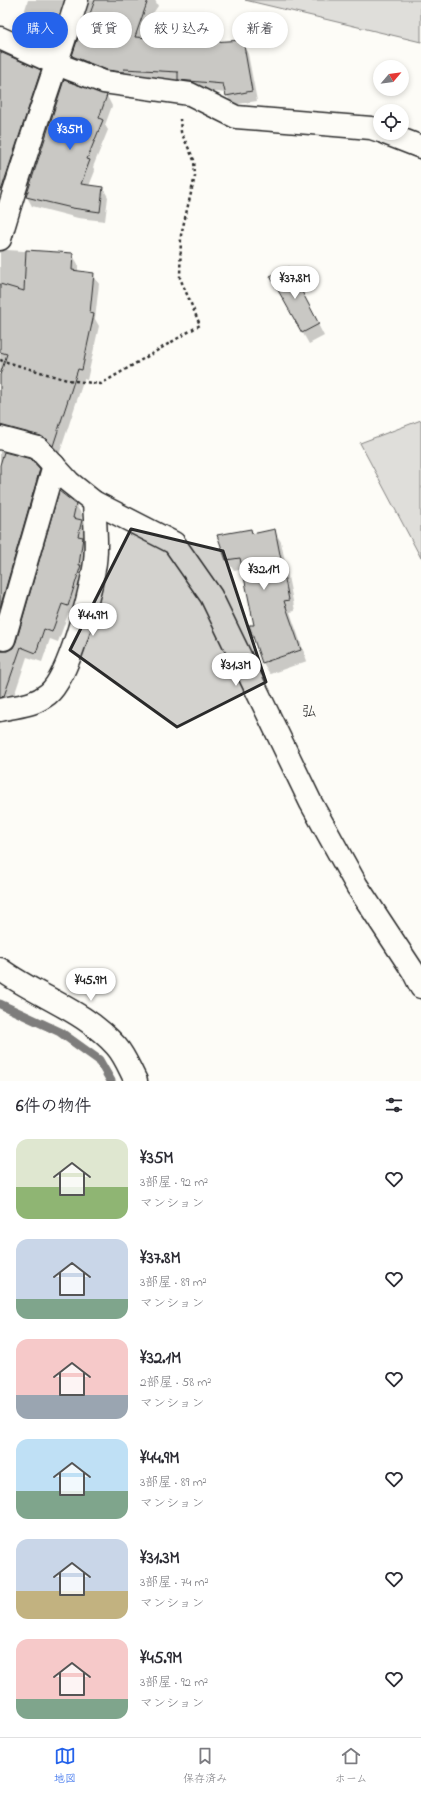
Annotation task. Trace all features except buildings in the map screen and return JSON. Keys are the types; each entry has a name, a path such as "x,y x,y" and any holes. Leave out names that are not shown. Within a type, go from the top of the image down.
{"street":[{"path":"0,239 18,176 57,64 77,0"},
{"path":"0,38 57,64 104,82 190,94 236,117 373,128"},
{"path":"403,140 421,147"},
{"path":"0,438 38,448 69,482 94,502 174,543 211,596 311,803 357,886 413,971 421,987"},
{"path":"4,639 54,465"},
{"path":"0,710 31,705 49,693 64,672 82,617 94,568 96,531 94,502"},
{"path":"0,969 14,979 84,1016 117,1047 136,1081"}],"path":[{"path":"0,360 67,380 101,384 200,325 180,278 181,234 195,176 194,160 182,132 180,111 190,94"}],"highlighted area":[{"path":"131,529 223,551 266,682 177,727 70,650"}],"shaded area":[{"path":"245,0 421,0 421,42"},
{"path":"421,420 421,558 360,443"}],"waterway":[{"path":"0,1004 60,1032 99,1060 111,1081"}],"district":[{"name":"弘","path":"309,711"}]}
